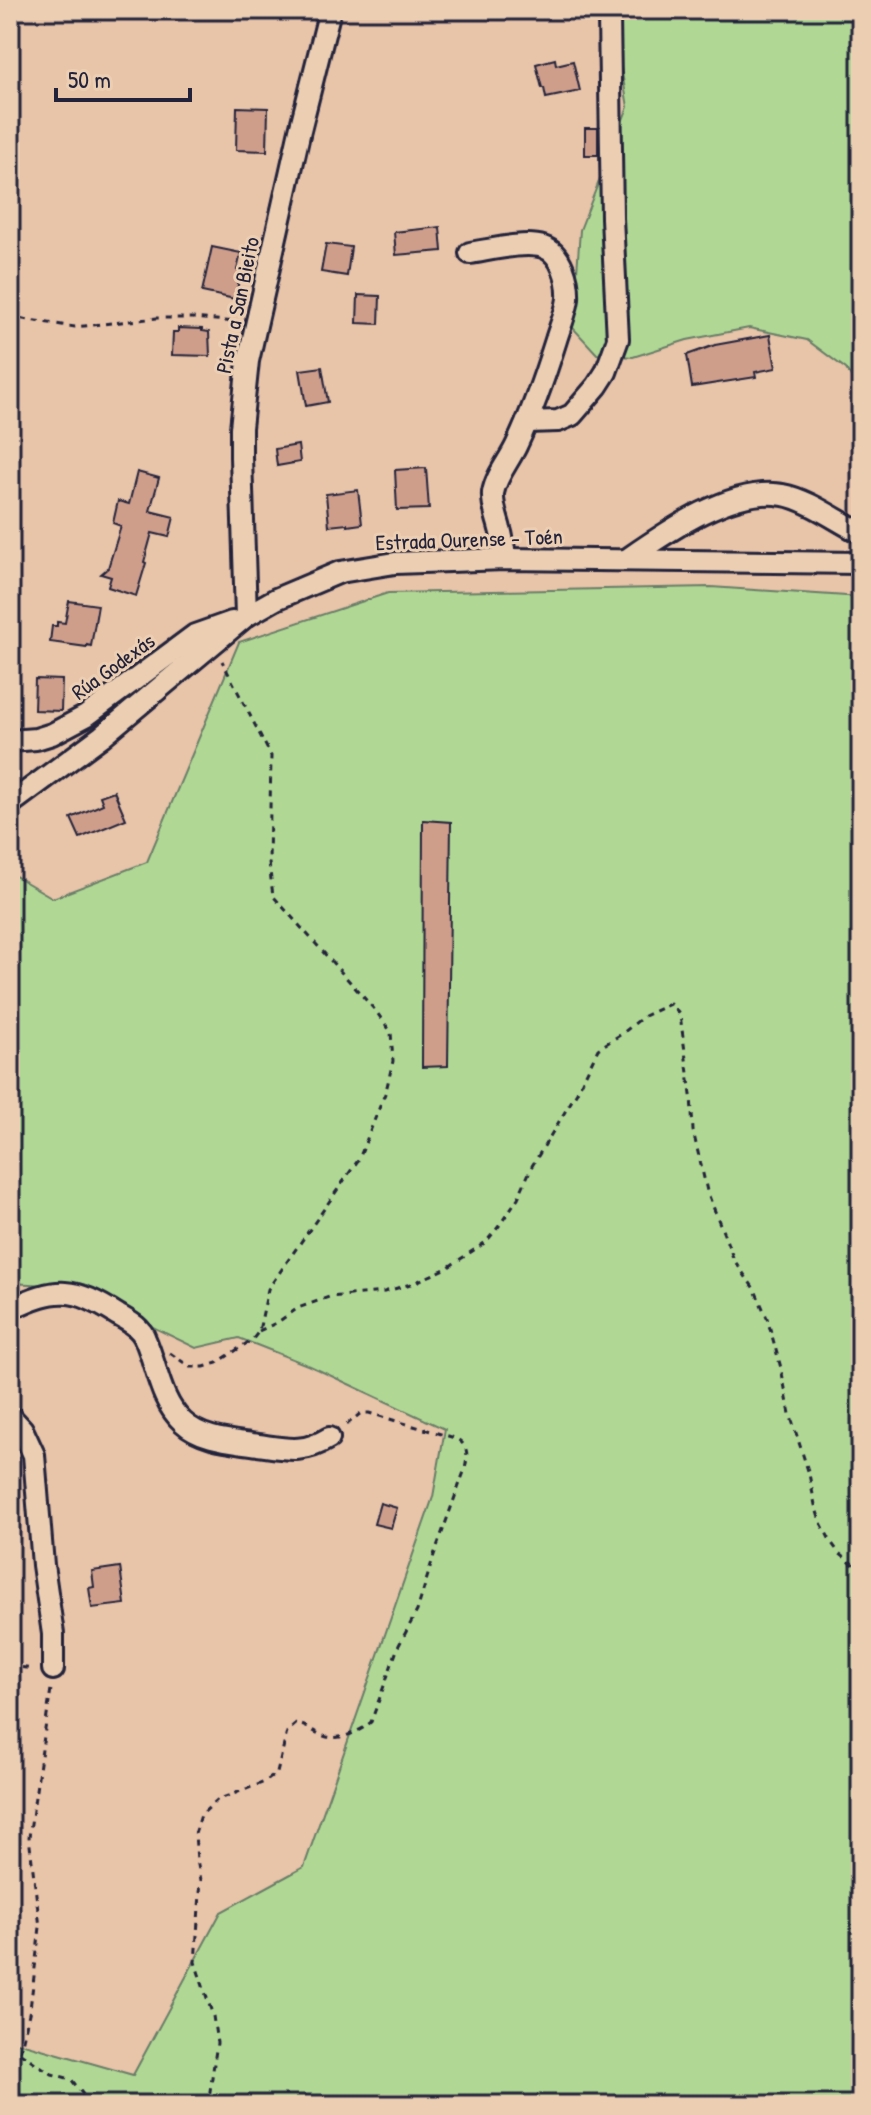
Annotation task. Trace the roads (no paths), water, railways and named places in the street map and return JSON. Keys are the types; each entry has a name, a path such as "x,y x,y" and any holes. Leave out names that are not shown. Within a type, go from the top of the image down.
{"street":[{"name":"Pista a San Bieito","path":"243,618 241,428 248,361 303,115 330,10"},
{"path":"527,422 558,421 572,415 606,372 618,339 609,16"},
{"path":"470,253 536,246 552,251 562,266 567,282 568,299 550,360 527,422 493,493 505,559"},
{"path":"626,560 698,516 727,503 766,493 797,499 861,533"},
{"name":"Estrada Ourense - Toén","path":"10,804 102,736 243,618 276,599 340,572 395,563 505,559 861,563"},
{"name":"Rúa Godexás","path":"10,741 52,734 86,716 195,635 243,618"},
{"path":"10,1309 46,1294 69,1292 86,1297 136,1327 145,1338 170,1405 181,1421 199,1432 226,1440 294,1450 306,1449 329,1438"},
{"path":"10,1416 22,1429 34,1455 44,1579 53,1634 53,1669"}]}
